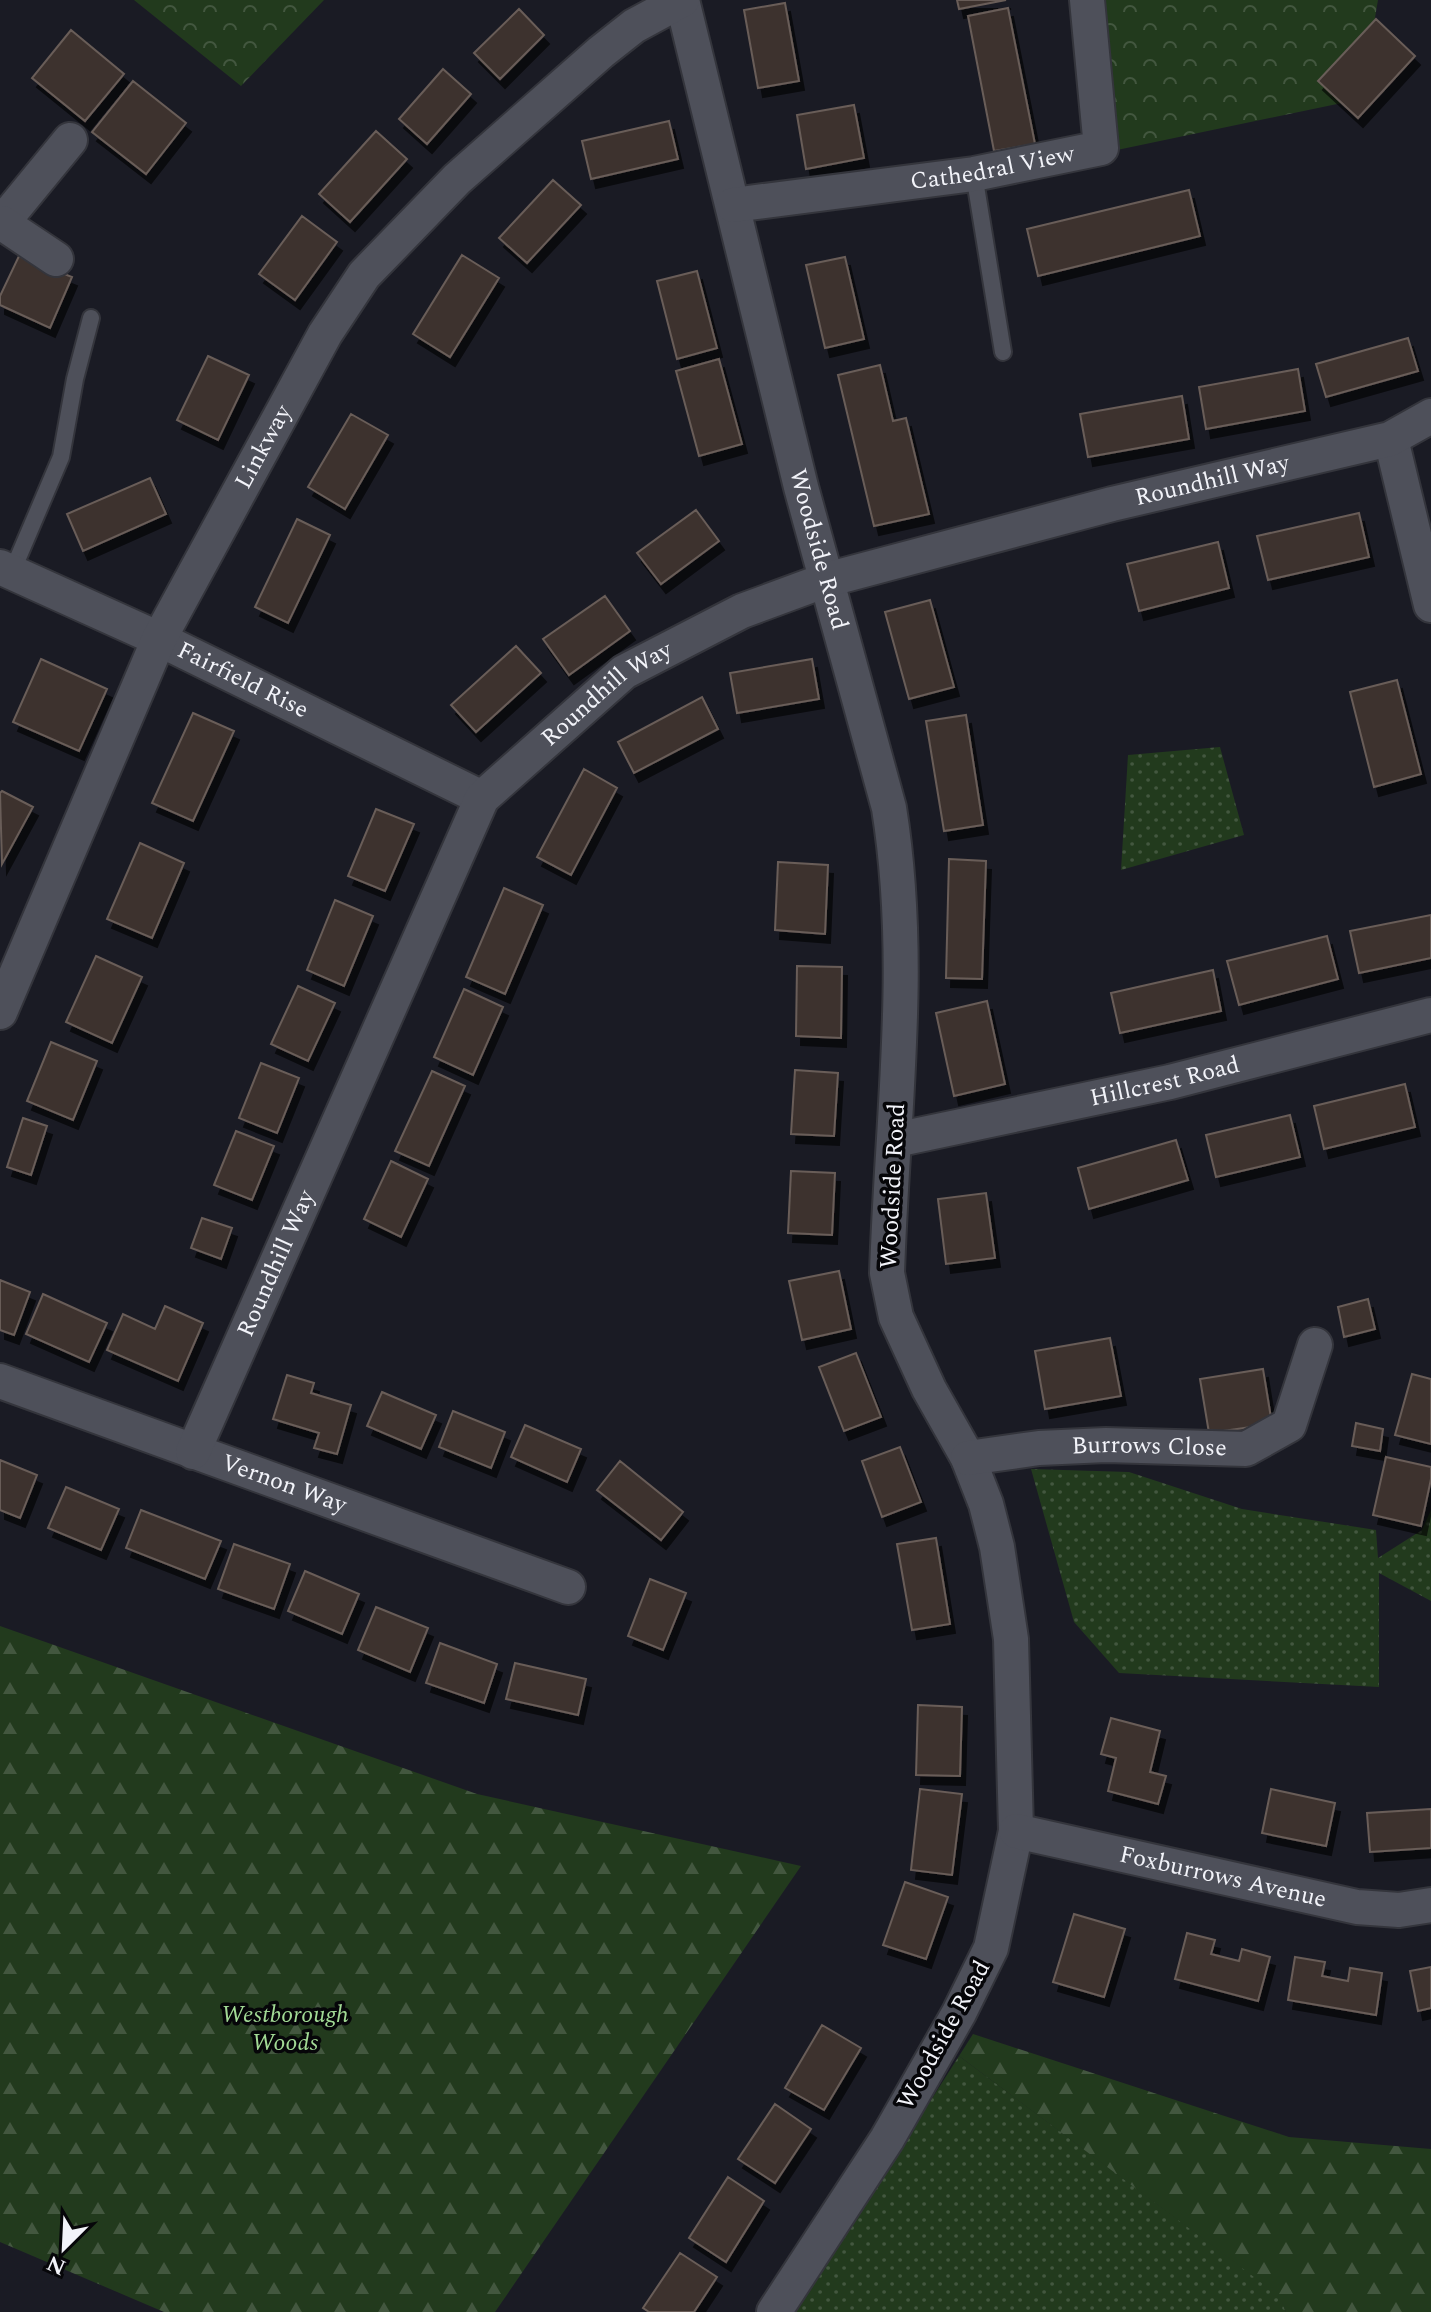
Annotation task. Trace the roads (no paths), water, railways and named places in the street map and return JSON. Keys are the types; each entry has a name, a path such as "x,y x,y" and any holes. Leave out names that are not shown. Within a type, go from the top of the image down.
{"street":[{"name":"Woodside Road","path":"682,0 826,580 889,808 897,857 902,999 887,1273 896,1317 929,1389 968,1458 986,1504 997,1547 1011,1639 1016,1831 991,1948 959,2013 887,2139 774,2312"},
{"name":"Linkway","path":"0,1012 159,639 325,334 364,275 457,179 601,52 634,26 682,0"},
{"name":"Cathedral View","path":"733,205 974,174 1101,148 1087,0"},
{"path":"56,259 1,223 70,140"},
{"name":"Roundhill Way","path":"193,1452 482,798 624,672 742,611 826,580 1112,504 1391,439 1431,416"},
{"path":"1391,439 1431,605"},
{"name":"Fairfield Rise","path":"6,570 159,639 482,798"},
{"name":"Hillcrest Road","path":"895,1140 1170,1082 1431,1015"},
{"name":"Burrows Close","path":"968,1458 1039,1448 1106,1445 1246,1449 1289,1425 1315,1345"},
{"name":"Vernon Way","path":"0,1381 568,1587"},
{"name":"Foxburrows Avenue","path":"1016,1831 1357,1907 1399,1910 1431,1905"}],"lane":[{"path":"974,174 1003,352"},
{"path":"6,570 61,457 75,379 91,318"}],"park label":[{"name":"Westborough Woods","path":"285,2029"}]}
